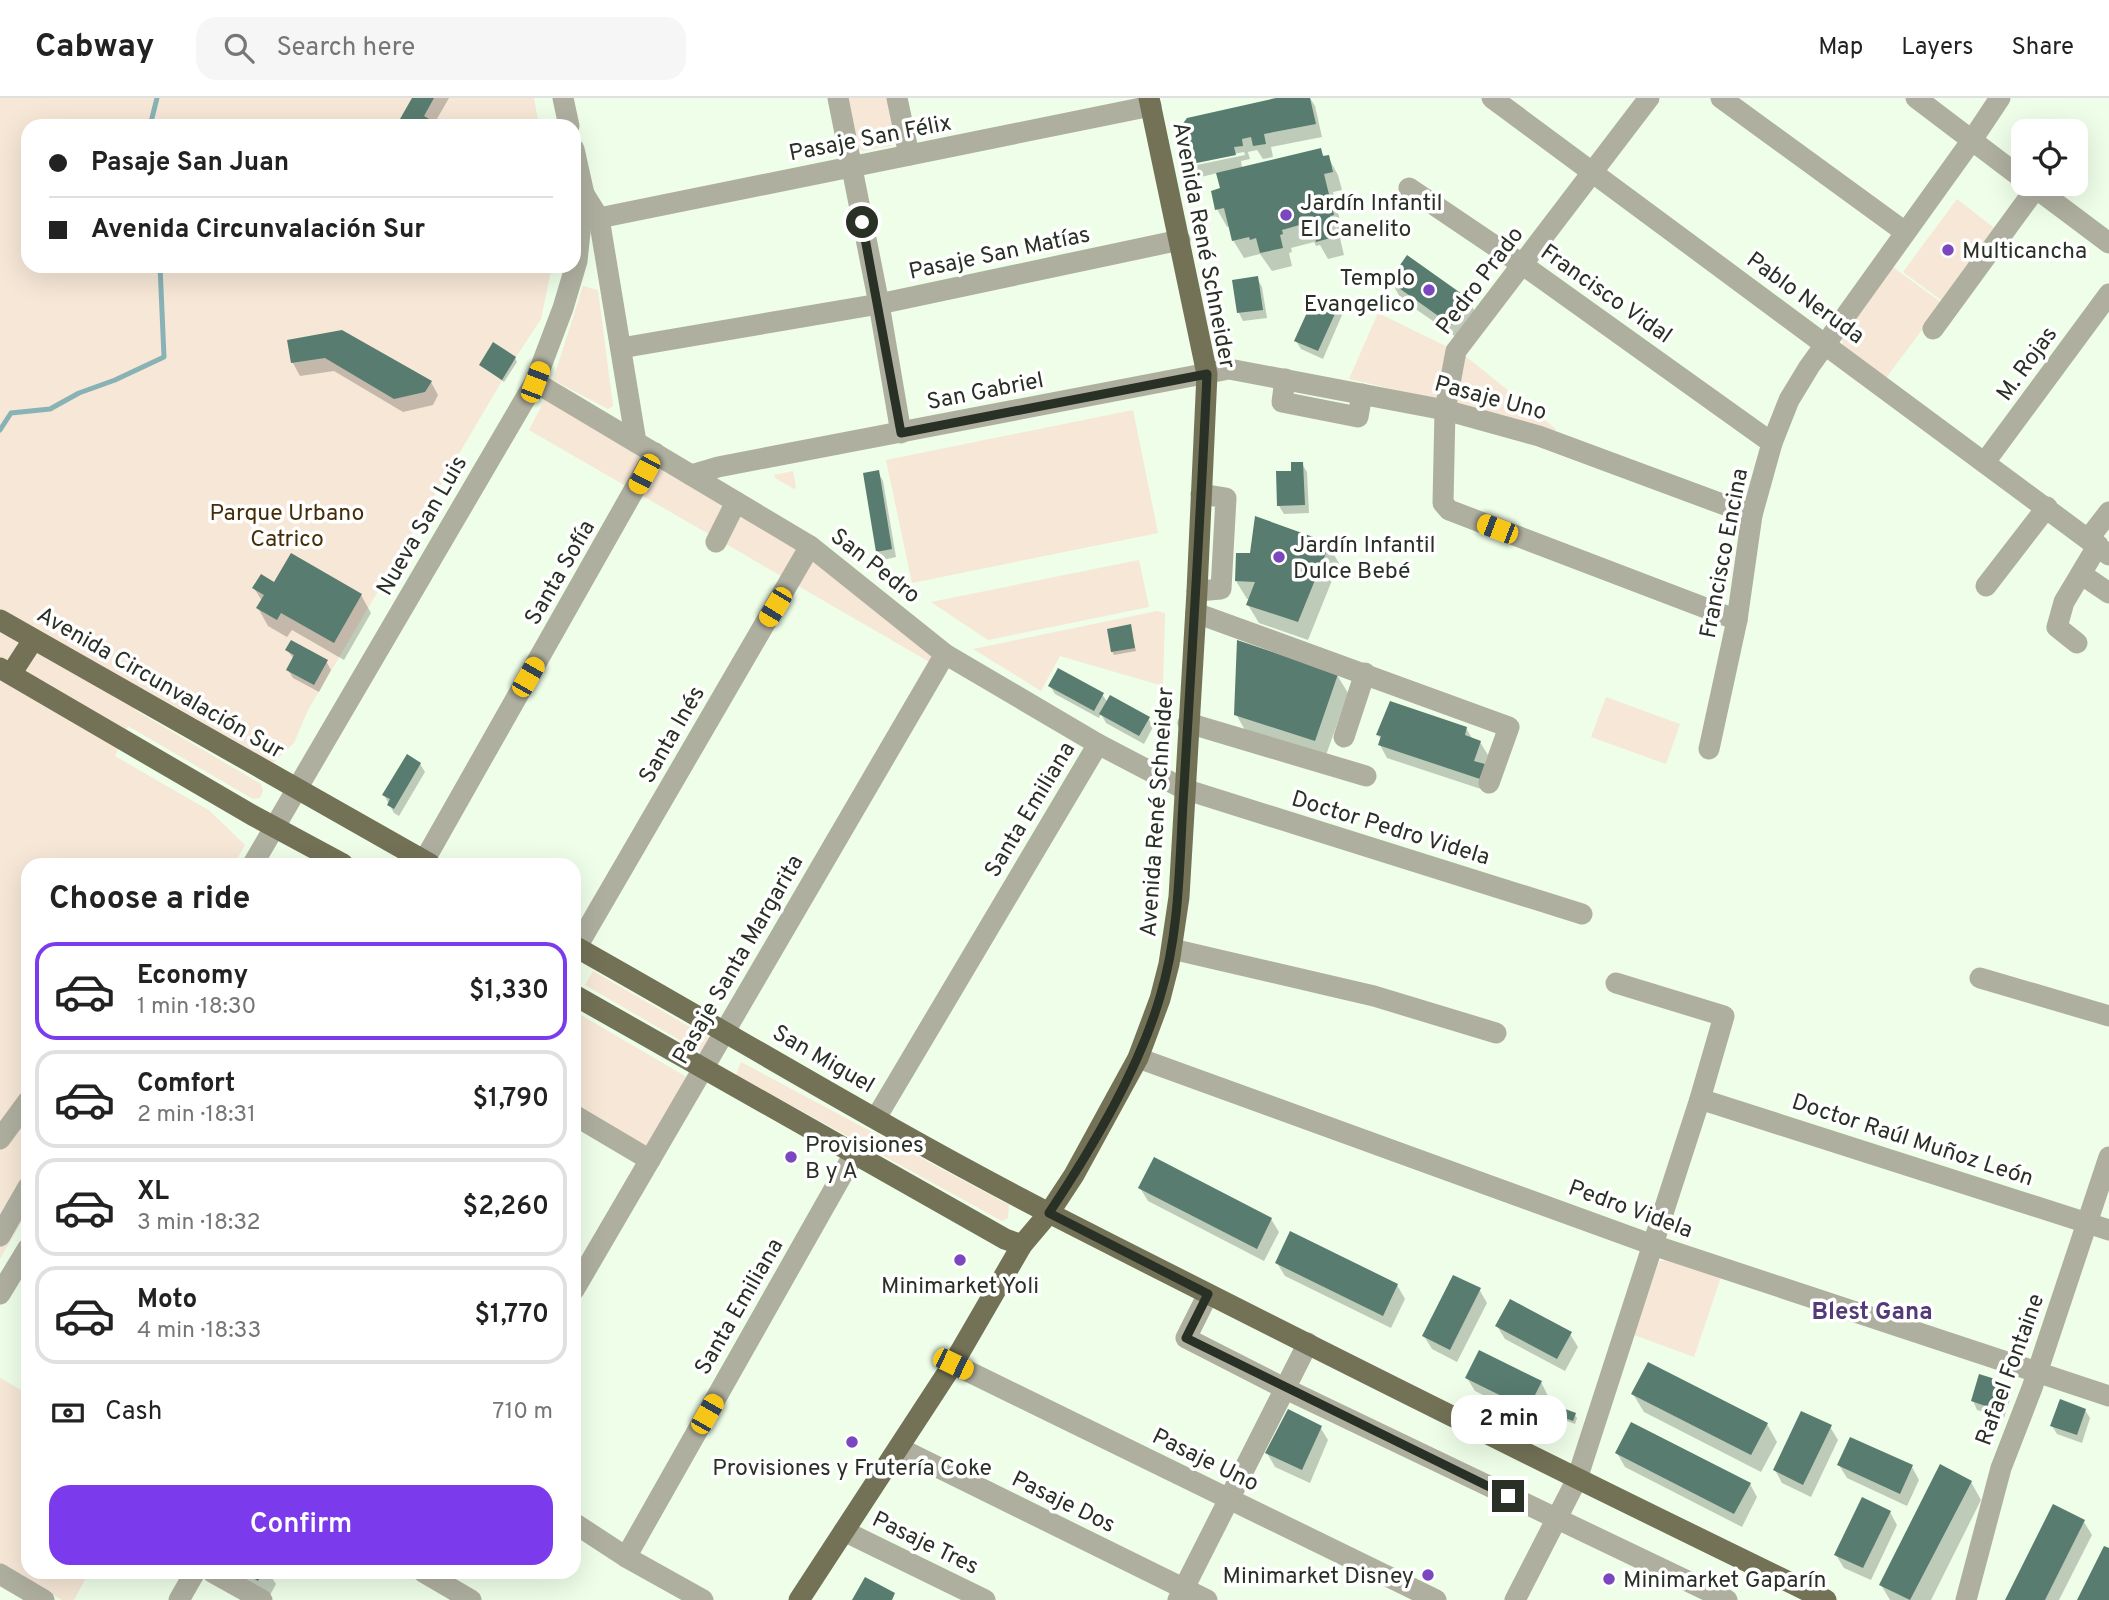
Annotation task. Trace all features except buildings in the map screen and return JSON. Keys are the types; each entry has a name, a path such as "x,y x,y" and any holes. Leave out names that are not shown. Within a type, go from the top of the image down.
{"main road":[{"name":"Avenida René Schneider","path":"799,1600 953,1364 1022,1245 1049,1213 1074,1175 1138,1058 1160,999 1172,949 1179,897 1207,374 1150,102"},
{"name":"Avenida Circunvalación Sur","path":"0,620 297,790"},
{"path":"33,640 6,671 252,815 332,858"},
{"path":"297,790 418,858"},
{"name":"San Miguel","path":"581,951 1049,1213"},
{"path":"581,999 1005,1239 1022,1245"},
{"path":"1049,1213 1577,1479 1826,1600"}],"street":[{"path":"562,98 567,119"},
{"path":"838,98 879,304 901,433"},
{"path":"897,98 909,155"},
{"name":"Pablo Neruda","path":"1492,98 2099,546"},
{"name":"Pedro Prado","path":"1648,98 1456,351 1445,410 1443,503 1449,510 1737,620"},
{"path":"1721,98 1905,232"},
{"path":"1916,98 2011,170"},
{"name":"Francisco Encina","path":"1709,749 1737,620 1752,515 1772,443 1790,400 1826,344 2000,98"},
{"name":"Pasaje San Félix","path":"599,218 909,155 1150,102"},
{"name":"Nueva San Luis","path":"581,180 584,194 581,223"},
{"name":"Francisco Vidal","path":"1409,188 1523,265 1772,443"},
{"name":"Nueva San Luis","path":"584,194 599,218 636,442"},
{"path":"1933,329 2022,196"},
{"path":"2046,196 2109,243"},
{"name":"Pasaje San Matías","path":"621,348 879,304 1180,240"},
{"name":"Nueva San Luis","path":"256,858 535,382 573,273"},
{"name":"M. Rojas","path":"1985,462 2109,294"},
{"name":"Pasaje Uno","path":"1207,374 1228,369 1445,410 1539,436 1752,515"},
{"name":"San Gabriel","path":"691,475 718,467 1207,374"},
{"name":"San Pedro","path":"535,382 810,546 945,654 1098,744 1184,789"},
{"name":"Santa Sofía","path":"430,858 655,453"},
{"path":"716,542 736,502"},
{"path":"1986,586 2047,507"},
{"path":"2077,643 2057,627 2064,602 2099,546 2109,512"},
{"name":"Santa Inés","path":"581,938 810,546"},
{"path":"2081,574 2109,593"},
{"path":"1196,613 1509,727 1489,783"},
{"name":"Pasaje Santa Margarita","path":"581,1278 945,654"},
{"path":"1344,737 1365,673"},
{"path":"1188,723 1366,776"},
{"name":"Santa Emiliana","path":"876,1118 1098,744"},
{"name":"Doctor Pedro Videla","path":"1184,789 1582,914"},
{"path":"1172,949 1374,996 1496,1033"},
{"path":"1980,978 2109,1016"},
{"path":"1515,1600 1577,1479 1700,1099 1724,1016 1616,983"},
{"name":"Pedro Videla","path":"1138,1058 1653,1245 2109,1396"},
{"name":"Doctor Raúl Muñoz León","path":"1700,1099 2109,1230"},
{"path":"0,1139 21,1110"},
{"path":"581,1119 650,1160"},
{"name":"Santa Emiliana","path":"626,1556 854,1154"},
{"name":"Rafael Fontaine","path":"1966,1600 2001,1468 2037,1373 2109,1157"},
{"path":"0,1236 21,1199"},
{"path":"0,1294 21,1260"},
{"path":"1208,1294 1186,1338 1286,1389 1727,1600"},
{"path":"1181,1595 1308,1343"},
{"name":"Pasaje Uno","path":"953,1364 1436,1600"},
{"name":"Pasaje Dos","path":"899,1448 1181,1595 1207,1600"},
{"path":"581,1527 703,1600"},
{"name":"Pasaje Tres","path":"844,1531 985,1600"},
{"path":"0,1574 33,1597"},
{"path":"179,1600 185,1579"},
{"path":"224,1579 262,1600"},
{"path":"435,1579 471,1600"}],"green space":[{"name":"Parque Urbano Catrico","path":"0,98 534,98 538,119 21,119 21,273 551,273 541,319 308,710 294,743 273,763 144,689 135,710 261,784 263,791 260,798 253,799 128,726 115,756 210,811 245,845 237,858 21,858 21,1223 0,1259"},
{"path":"845,98 890,98 898,135 891,146 862,151 855,144"},
{"name":"Multicancha","path":"1957,199 1994,228 1941,300 1903,272"},
{"path":"1890,265 1942,303 1886,378 1843,345 1840,331"},
{"path":"583,286 598,290 613,406 608,409 553,380"},
{"path":"1378,313 1464,355 1556,429 1553,433 1433,398 1349,379"},
{"path":"545,399 829,568 936,658 933,664 529,430"},
{"path":"1133,410 1158,533 912,583 886,460"},
{"path":"793,471 796,487 794,489 774,475"},
{"path":"1139,560 1149,607 988,640 931,602"},
{"path":"1157,611 1165,613 1163,686 1060,656 1041,691 973,649"},
{"path":"1606,697 1680,724 1666,764 1591,737"},
{"path":"593,971 709,1038 702,1053 585,985"},
{"path":"581,1015 690,1079 649,1152 581,1111"},
{"path":"741,1062 1009,1205 1008,1218 1002,1221 736,1075"},
{"path":"1670,1260 1721,1277 1694,1357 1634,1335 1659,1261"},
{"path":"0,1378 21,1390 21,1576 0,1564"},
{"path":"26,1579 85,1579 74,1600 62,1600"}],"waterway":[{"path":"152,119 157,98"},
{"path":"0,430 11,413 50,409 79,393 164,357 160,273"}],"place":[{"name":"Jardín Infantil El Canelito","path":"1286,215"},
{"name":"Multicancha","path":"1948,250"},
{"name":"Templo Evangelico","path":"1429,290"},
{"name":"Jardín Infantil Dulce Bebé","path":"1279,557"},
{"name":"Provisiones B y A","path":"791,1157"},
{"name":"Minimarket Yoli","path":"960,1260"},
{"name":"Provisiones y Frutería Coke","path":"852,1442"},
{"name":"Minimarket Disney","path":"1428,1575"},
{"name":"Minimarket Gaparín","path":"1609,1579"}],"district":[{"name":"Blest Gana","path":"1872,1311"}],"route":[{"path":"862,222 901,433 1207,374 1179,897 1172,949 1160,999 1138,1058 1074,1175 1049,1213 1208,1294 1186,1338 1508,1496"}]}
